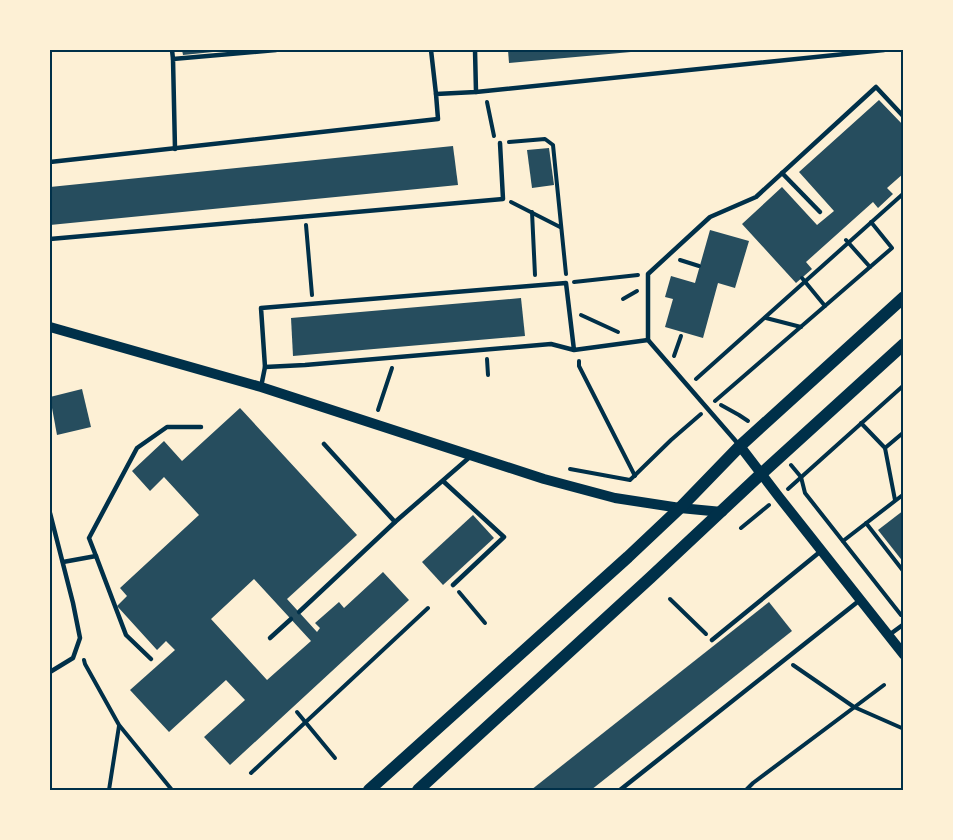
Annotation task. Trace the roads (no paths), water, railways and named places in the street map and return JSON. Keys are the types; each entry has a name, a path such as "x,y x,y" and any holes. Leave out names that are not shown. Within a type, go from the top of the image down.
{"main road":[{"path":"369,790 628,557 680,508 740,446 903,297"},
{"path":"418,790 903,344"}],"street":[{"path":"50,327 261,387 544,479 615,498 722,512"},
{"path":"740,446 903,655"}],"lane":[{"path":"172,50 175,149"},
{"path":"173,58 276,50"},
{"path":"50,162 438,119 431,50"},
{"path":"475,50 476,92"},
{"path":"436,94 476,92 884,50"},
{"path":"740,446 648,337 648,273 710,217 756,197 876,87 903,117"},
{"path":"50,239 503,199 500,143"},
{"path":"782,172 820,212"},
{"path":"261,387 265,367 261,308 566,283 576,349"},
{"path":"265,367 551,344 576,349 648,337"},
{"path":"151,659 126,635 89,538 137,448 166,427 201,427"},
{"path":"324,444 395,522"},
{"path":"299,612 395,522 472,455"},
{"path":"443,481 504,537 453,585"},
{"path":"50,513 80,638 73,658 50,672"},
{"path":"712,640 821,551"},
{"path":"63,562 96,556"},
{"path":"620,790 860,600"},
{"path":"270,638 291,619"},
{"path":"888,636 903,624"}]}
